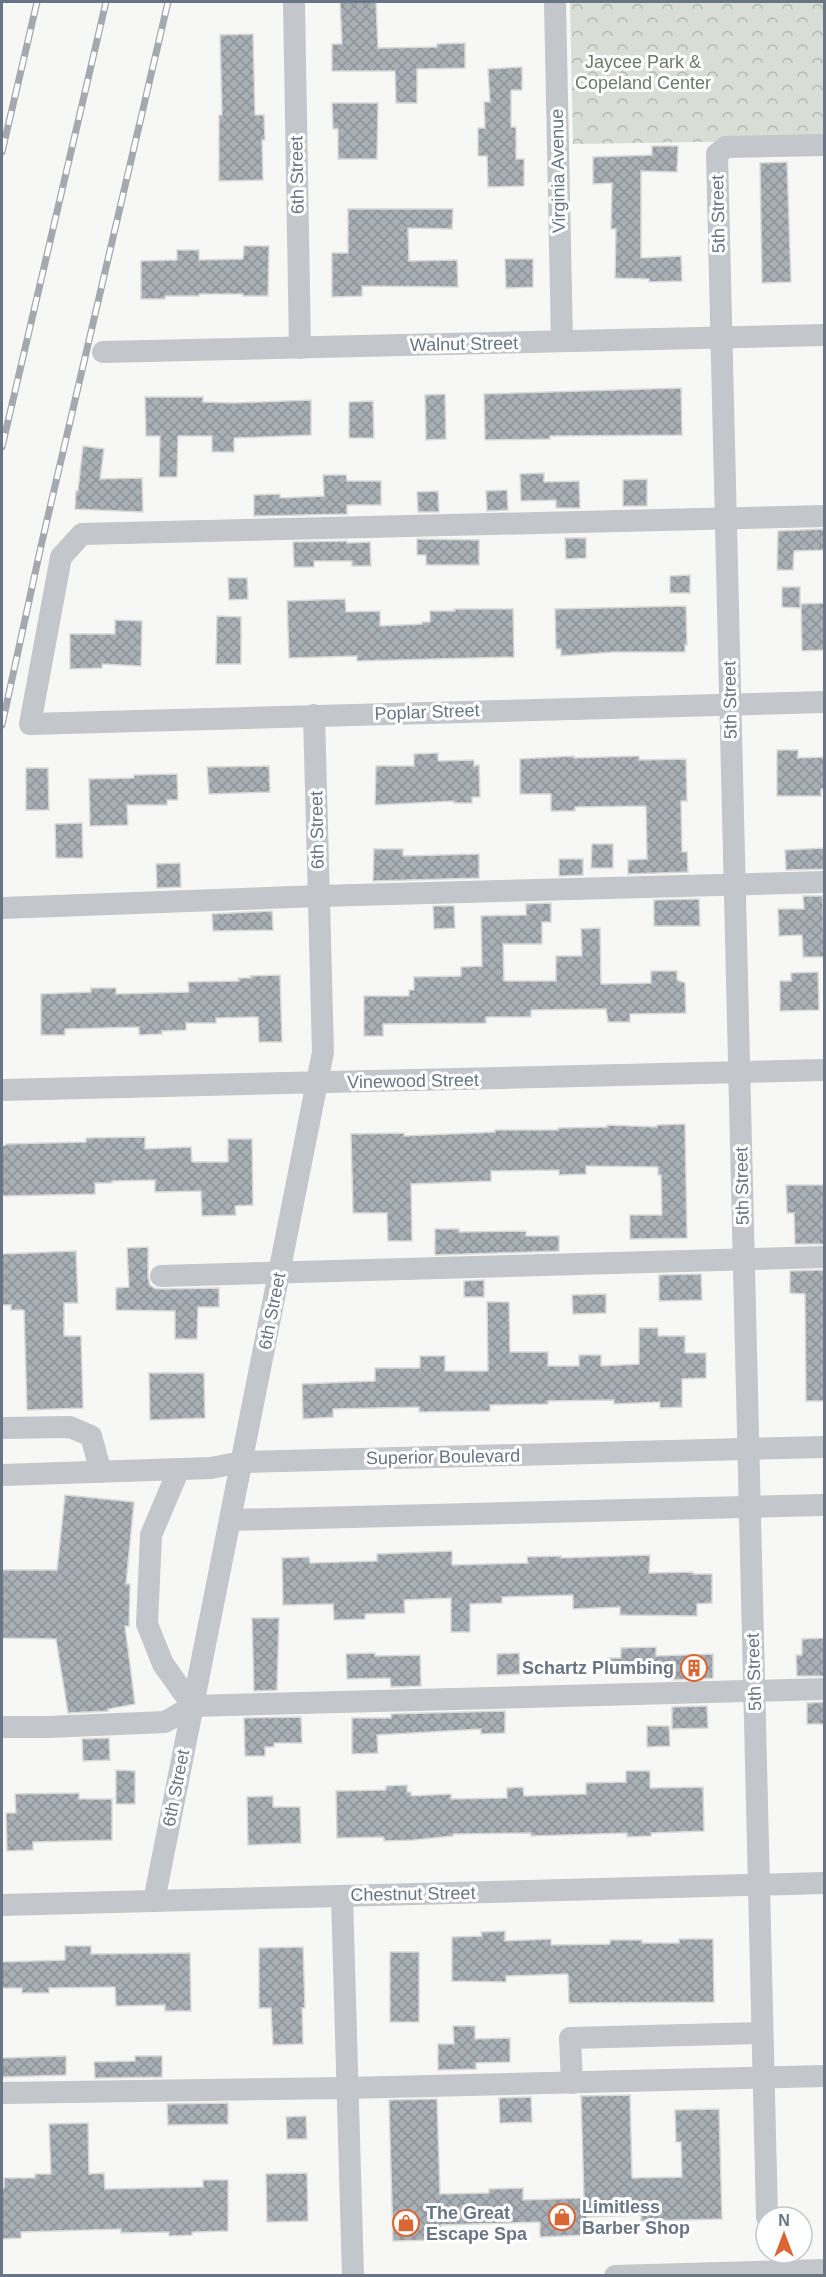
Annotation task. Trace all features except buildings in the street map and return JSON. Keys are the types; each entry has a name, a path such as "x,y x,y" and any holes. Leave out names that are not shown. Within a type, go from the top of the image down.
{"street":[{"name":"6th Street","path":"294,2 300,348"},
{"name":"Virginia Avenue","path":"555,2 562,341"},
{"name":"5th Street","path":"767,2205 717,154 726,147 825,145"},
{"name":"Walnut Street","path":"103,352 825,334"},
{"path":"726,519 825,516"},
{"name":"Poplar Street","path":"726,519 82,534 61,557 30,724 825,702"},
{"name":"6th Street","path":"154,1900 323,1052 314,716"},
{"path":"2,908 319,896 825,882"},
{"name":"Vinewood Street","path":"2,1090 825,1070"},
{"path":"161,1276 825,1257"},
{"path":"2,1428 70,1427 91,1436 101,1472"},
{"name":"Superior Boulevard","path":"2,1475 211,1468 242,1462 825,1447"},
{"path":"179,1469 151,1535 147,1624 163,1664 193,1706"},
{"path":"231,1520 825,1505"},
{"path":"2,1727 165,1722 193,1706 825,1689"},
{"name":"Chestnut Street","path":"2,1905 825,1883"},
{"path":"342,1896 353,2276"},
{"path":"572,2083 570,2038 762,2033"},
{"path":"2,2093 348,2088 825,2076"},
{"path":"615,2276 768,2267 825,2270"}],"green space":[{"name":"Jaycee Park & Copeland Center","path":"570,2 824,2 824,140 573,144"}],"railway":[{"path":"2,152 37,2"},
{"path":"2,447 106,2"},
{"path":"2,725 41,546 168,2"}],"place":[{"name":"Schartz Plumbing","path":"694,1668"},
{"name":"Limitless Barber Shop","path":"562,2217"},
{"name":"The Great Escape Spa","path":"406,2223"}]}
